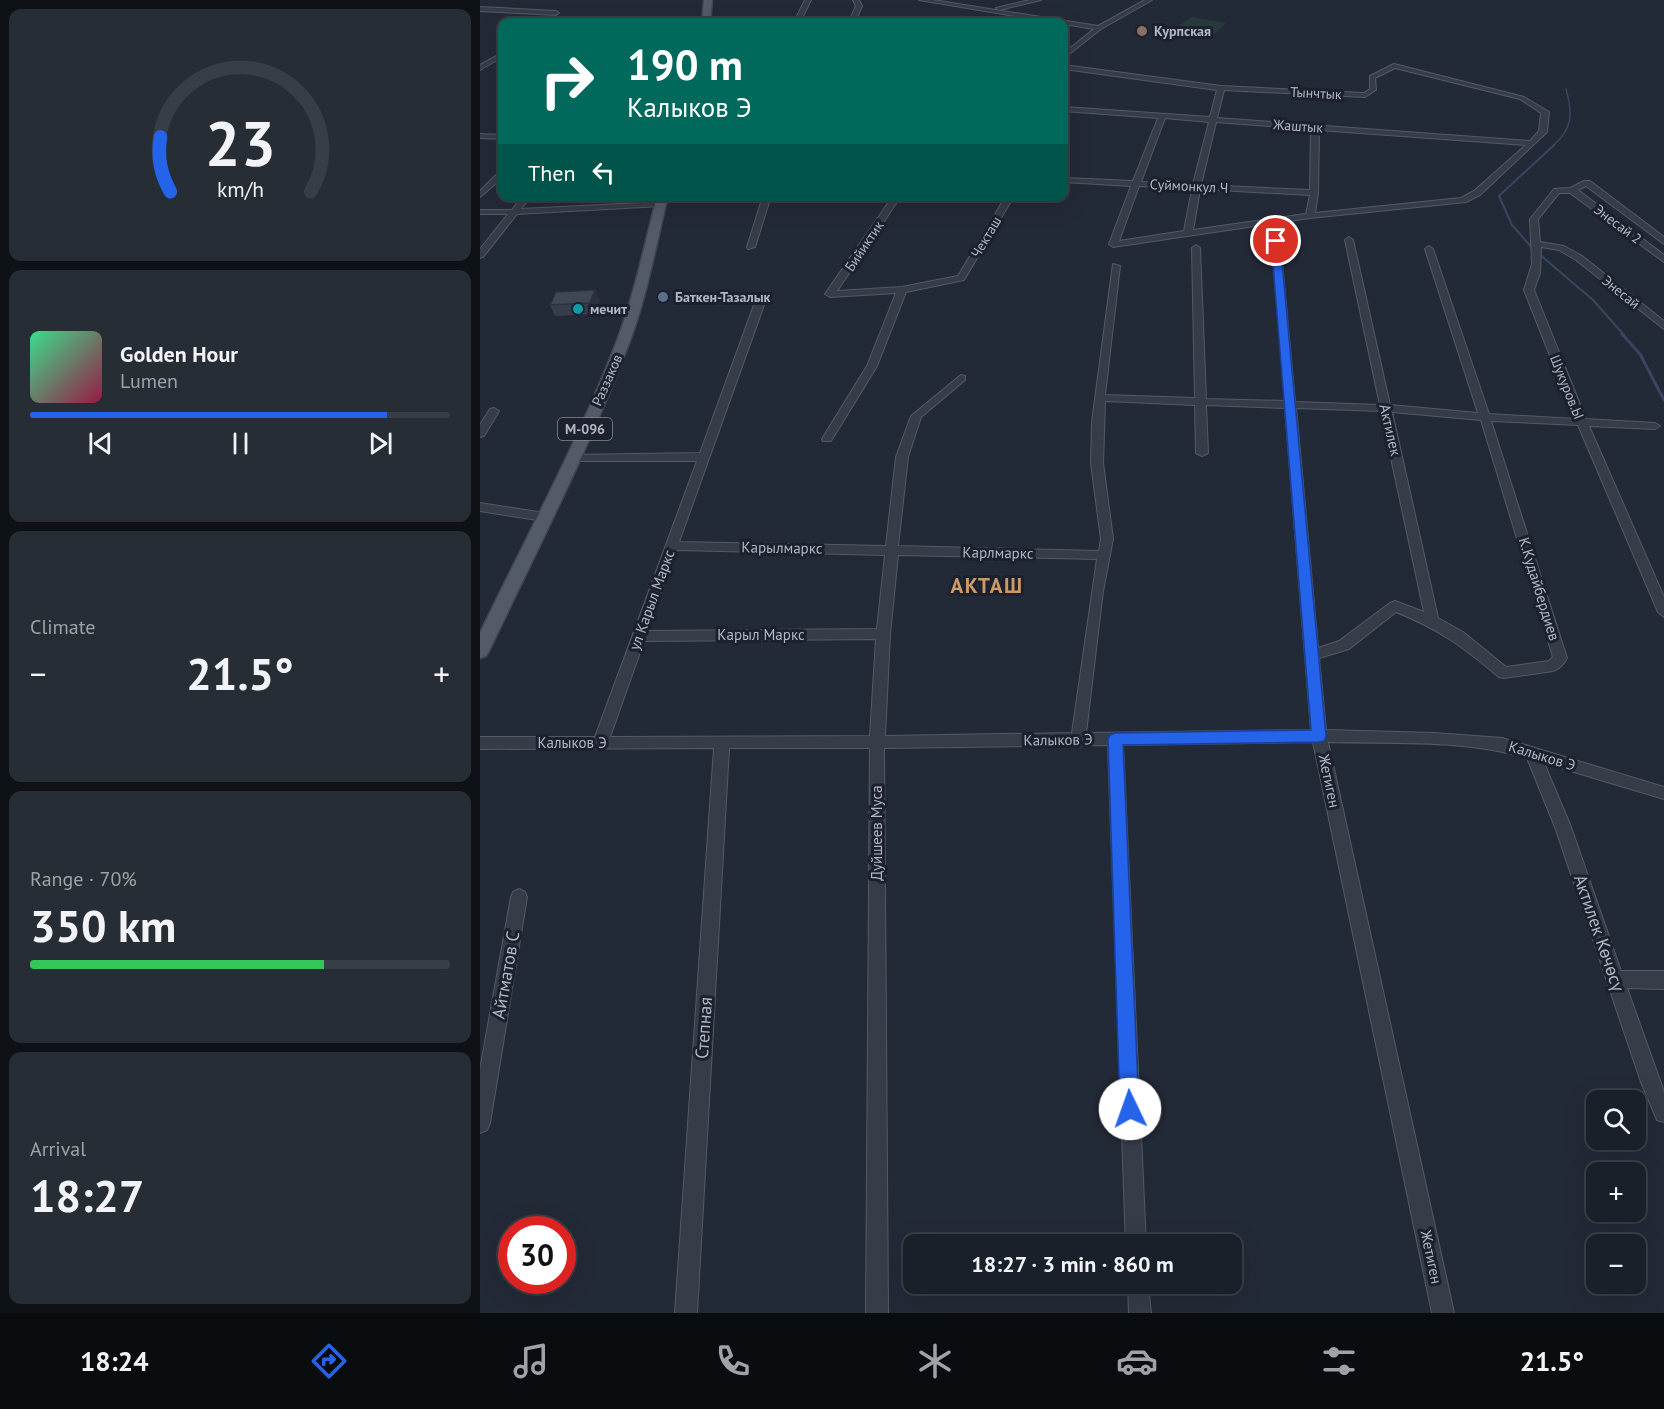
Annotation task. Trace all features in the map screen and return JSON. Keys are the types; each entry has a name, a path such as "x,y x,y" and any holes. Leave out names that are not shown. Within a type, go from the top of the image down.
{"main road":[{"path":"706,18 708,0"},
{"name":"Раззаков","path":"480,651 573,458 620,351 662,201"}],"street":[{"path":"480,7 488,0"},
{"path":"799,18 808,0"},
{"path":"854,18 859,6 856,0"},
{"path":"921,0 964,3 988,10 1037,18"},
{"path":"988,10 1038,0"},
{"path":"1068,53 1099,28 1149,0"},
{"path":"480,7 556,13 548,18"},
{"path":"1068,23 1099,28"},
{"path":"480,56 498,56"},
{"path":"480,69 498,57"},
{"name":"Тынчтык","path":"1068,68 1221,88 1365,95 1373,90 1372,77 1394,66 1522,98 1545,112 1543,132 1533,143"},
{"path":"1188,232 1196,186 1221,88"},
{"name":"Жаштык","path":"1068,109 1533,143"},
{"path":"1161,116 1113,244 1310,216 1463,200 1478,193 1533,143"},
{"path":"1310,216 1314,193 1315,127"},
{"path":"480,136 498,137"},
{"path":"480,195 498,178"},
{"name":"Суймонкул Ч","path":"1068,180 1314,193"},
{"name":"Шукуров.Ы","path":"1664,241 1587,183 1572,190 1557,191 1534,219 1536,276 1528,290 1664,612"},
{"name":"Энесай 2","path":"1572,190 1664,259"},
{"path":"480,255 524,201"},
{"path":"480,212 516,212 650,201"},
{"path":"751,247 765,201"},
{"name":"Бийиктик","path":"894,201 830,294 902,290"},
{"name":"Чекташ","path":"902,290 961,278 1007,201"},
{"name":"Актилек","path":"1349,240 1432,621"},
{"name":"Жетиген","path":"1276,241 1292,404 1319,736 1443,1313"},
{"name":"Энесай","path":"1536,244 1561,248 1579,258 1664,326"},
{"path":"1196,248 1202,453"},
{"name":"К.Кудайбердиев","path":"1312,655 1344,645 1395,606 1432,621 1458,636 1504,673 1552,666 1560,657 1485,417 1429,249"},
{"path":"1078,739 1097,591 1107,539 1097,463 1099,398 1116,266"},
{"path":"827,438 872,366 902,290"},
{"name":"ул Карыл Маркс","path":"600,742 759,305"},
{"name":"Дуйшеев Муса","path":"877,1313 877,742 883,634 902,457 916,416 961,378"},
{"path":"1099,398 1384,408 1485,417 1655,426"},
{"path":"480,434 494,411"},
{"path":"573,458 704,457"},
{"path":"480,507 544,517"},
{"name":"Карылмаркс","path":"671,546 892,550"},
{"name":"Карлмаркс","path":"892,550 1104,555"},
{"name":"Карыл Маркс","path":"639,636 883,634"},
{"name":"Калыков Э","path":"480,743 877,742 1319,736 1445,740 1502,744 1664,793"},
{"path":"1115,739 1136,1234"},
{"name":"Степная","path":"686,1313 722,742"},
{"name":"Актилек Көчөсү","path":"1533,753 1563,827 1650,1082 1664,1113"},
{"name":"Айтматов С","path":"480,1123 519,897"},
{"path":"1615,980 1664,980"},
{"path":"1139,1294 1140,1313"}],"shaded area":[{"path":"1192,17 1226,23 1215,34 1177,27"}],"building":[{"path":"595,290 590,303 550,305 556,292"}],"waterway":[{"path":"1554,145 1568,127 1570,120 1566,89"},
{"path":"1533,249 1512,225 1499,196 1554,145"},
{"path":"1539,254 1593,300 1624,335"},
{"path":"1622,334 1640,354 1664,400"}],"place":[{"name":"Курпская","path":"1142,31"},
{"name":"Баткен-Тазалык","path":"663,297"},
{"name":"мечит","path":"578,309"}],"district":[{"name":"АКТАШ","path":"987,586"}],"route":[{"path":"1130,1109 1115,739 1319,736 1292,404 1276,241"}]}
